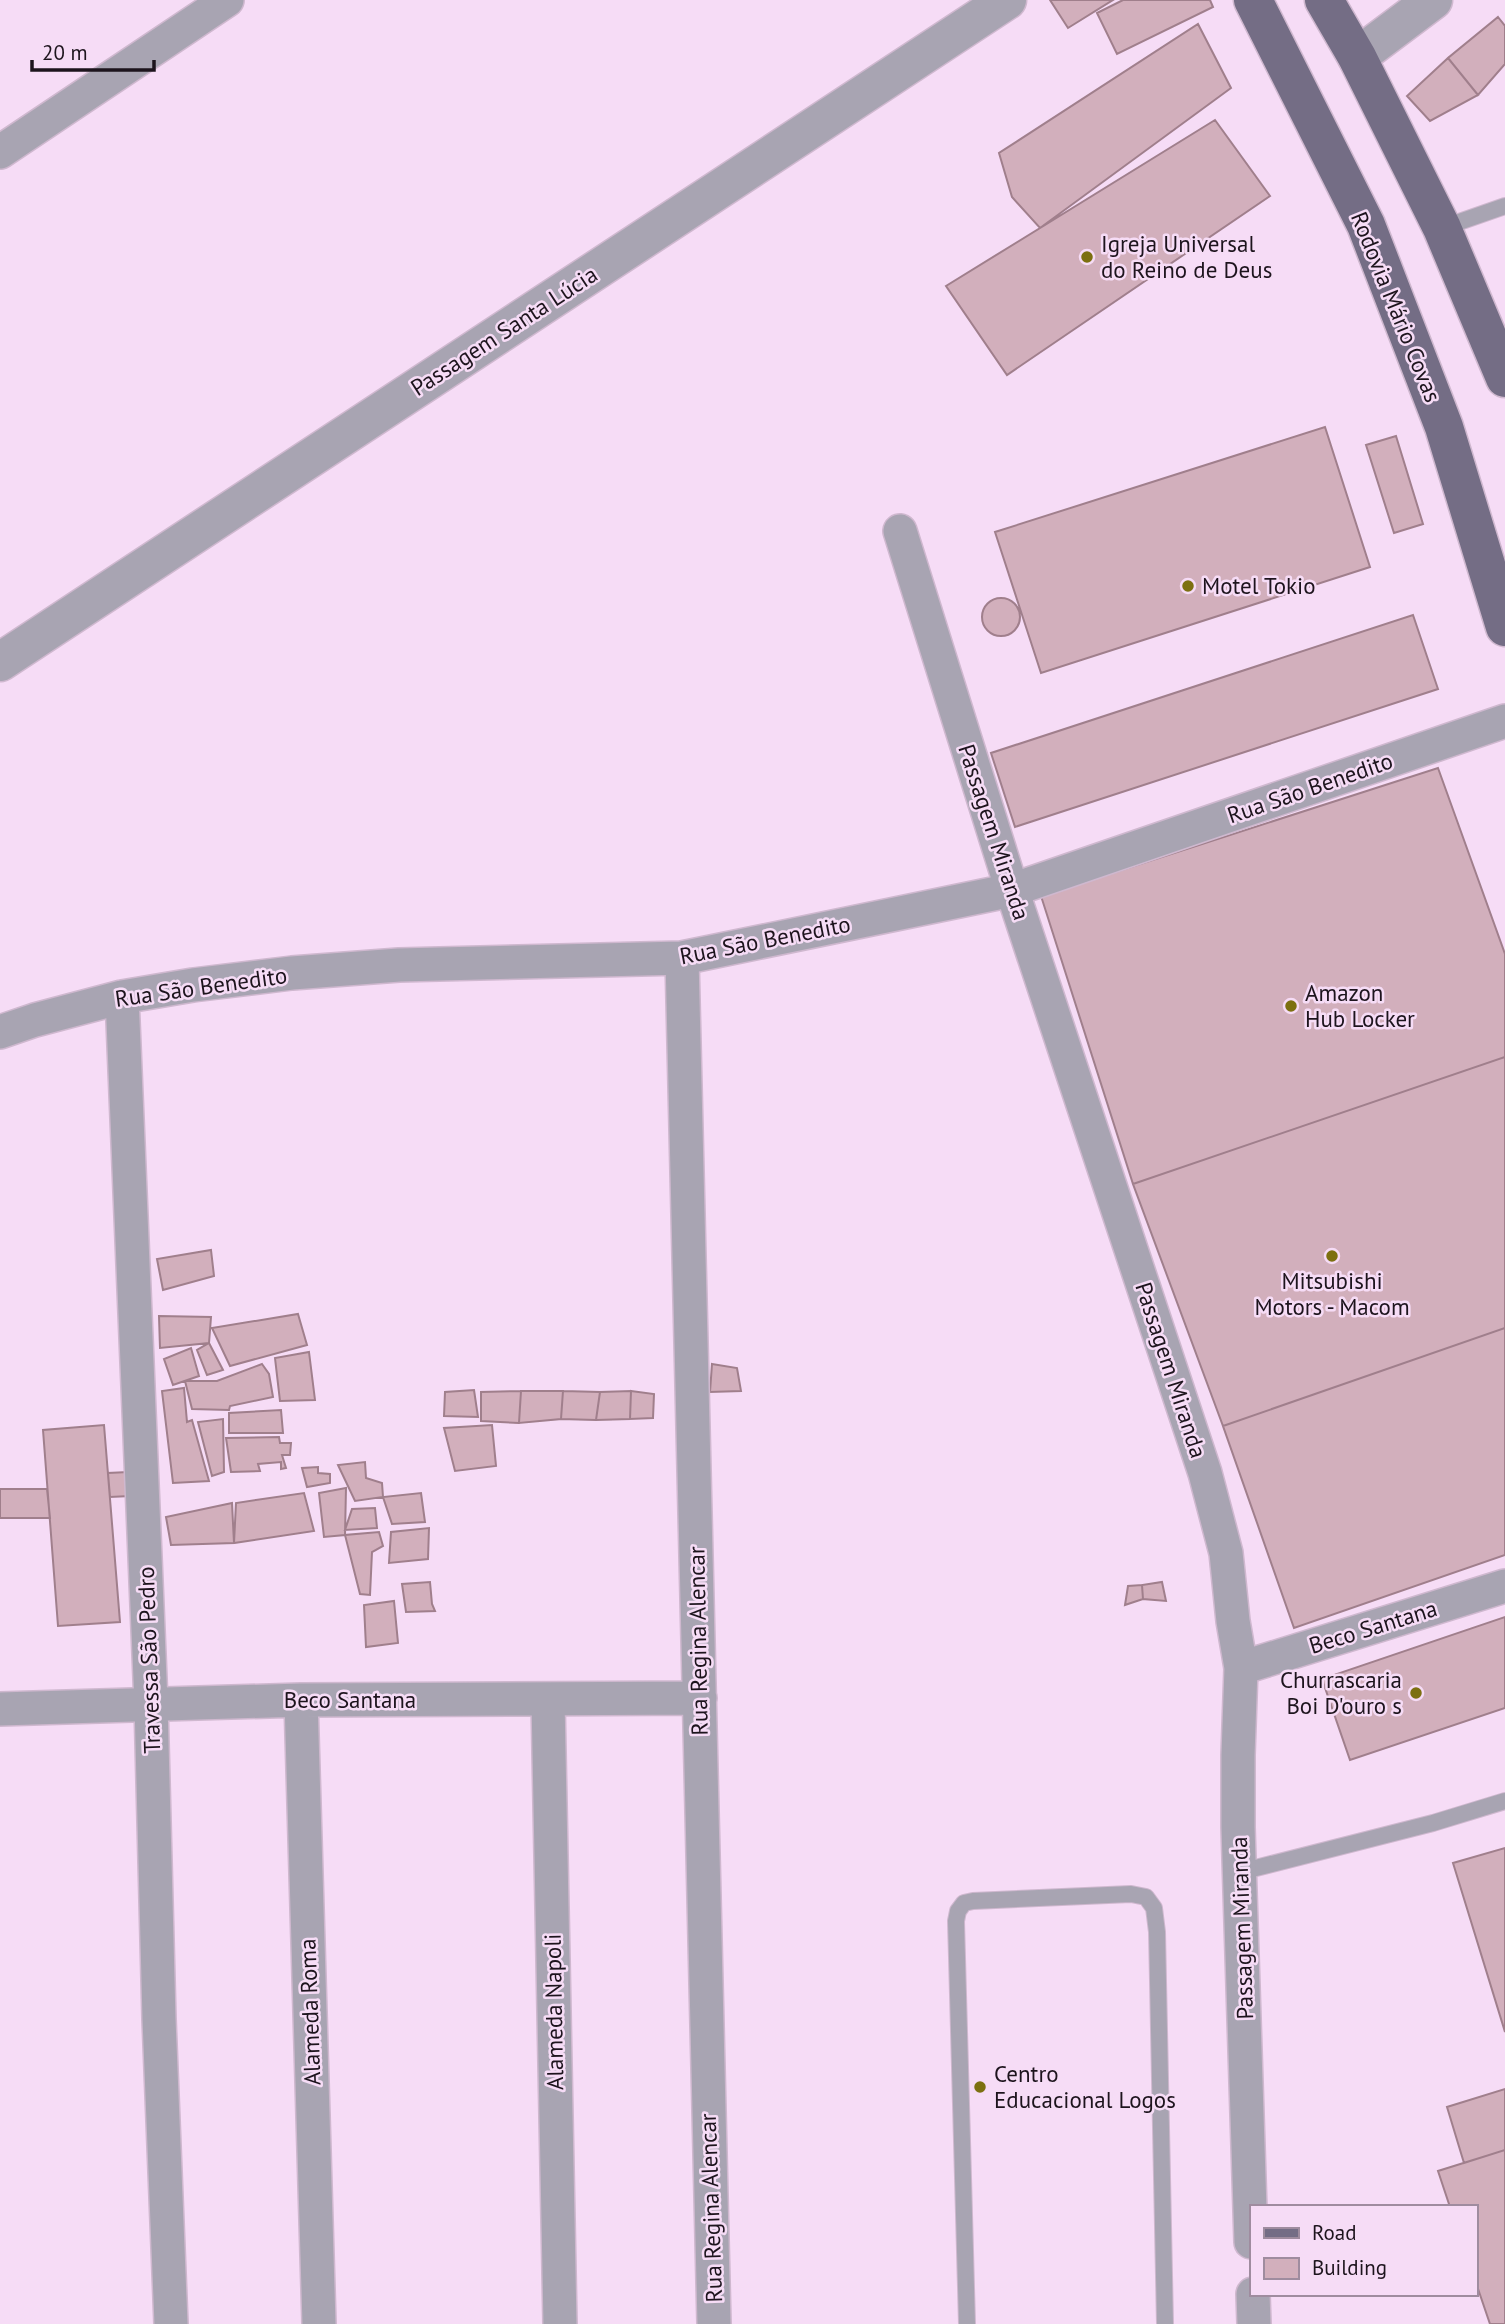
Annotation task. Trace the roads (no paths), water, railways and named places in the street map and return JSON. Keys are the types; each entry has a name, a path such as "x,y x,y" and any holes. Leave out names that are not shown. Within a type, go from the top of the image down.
{"main road":[{"name":"Rodovia Mário Covas","path":"1253,0 1366,225 1444,427 1505,627"},
{"path":"1324,0 1357,57 1443,228 1505,377"}],"street":[{"path":"0,152 227,0"},
{"name":"Passagem Santa Lúcia","path":"0,662 1007,0"},
{"path":"1357,57 1433,0"},
{"name":"Passagem Miranda","path":"900,531 1012,890 1205,1473 1226,1553 1241,1668 1238,1755 1250,2208"},
{"name":"Rua São Benedito","path":"0,1032 122,997 280,975 399,965 682,958 1012,890 1505,721"},
{"name":"Rua Regina Alencar","path":"682,958 714,2324"},
{"name":"Travessa São Pedro","path":"122,997 151,1703 159,2020 171,2324"},
{"name":"Beco Santana","path":"1241,1668 1505,1586"},
{"name":"Beco Santana","path":"0,1709 301,1700 700,1698"},
{"name":"Alameda Roma","path":"301,1700 319,2324"},
{"name":"Alameda Napoli","path":"548,1700 560,2324"},
{"path":"1253,2296 1254,2324"}],"lane":[{"path":"1443,228 1505,206"},
{"path":"1240,1872 1433,1823 1505,1801"},
{"path":"967,2324 956,1921 958,1911 964,1903 973,1901 1131,1894 1146,1897 1154,1908 1157,1932 1165,2324"}],"place":[{"name":"Igreja Universal do Reino de Deus","path":"1087,257"},
{"name":"Motel Tokio","path":"1188,586"},
{"name":"Amazon Hub Locker","path":"1291,1006"},
{"name":"Mitsubishi Motors - Macom","path":"1332,1256"},
{"name":"Churrascaria Boi D'ouro s","path":"1416,1693"},
{"name":"Centro Educacional Logos","path":"980,2087"}]}
